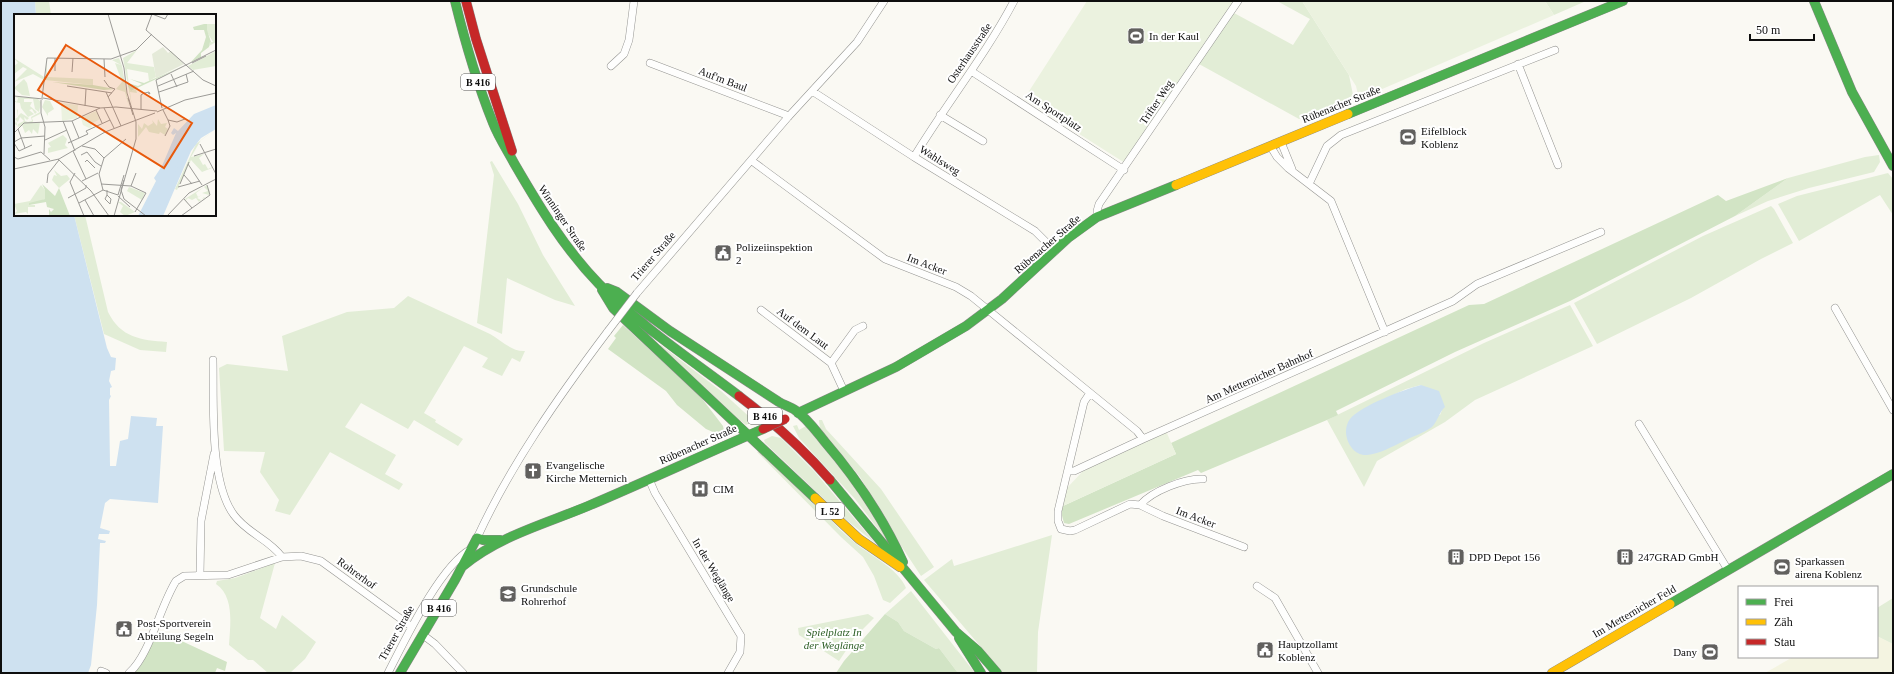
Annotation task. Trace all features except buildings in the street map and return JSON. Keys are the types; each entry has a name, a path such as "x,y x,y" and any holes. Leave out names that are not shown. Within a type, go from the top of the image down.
{"main road":[{"name":"Winninger Straße","path":"455,1 466,44 486,106 497,132 514,159 534,198 555,230 600,285"},
{"name":"Winninger Straße","path":"466,1 514,159"},
{"name":"Rübenacher Straße","path":"463,566 480,552 504,540 569,514 748,436 844,391 931,347 988,310 1097,218 1623,1"},
{"path":"1814,1 1852,92 1893,166"},
{"path":"600,285 617,292 670,331 798,412"},
{"name":"B 416","path":"600,285 605,298 613,308 748,436"},
{"name":"B 416","path":"600,285 642,323 748,402 783,431 830,479 907,572"},
{"name":"L 52","path":"798,412 817,433 872,503 896,544 907,572 956,632 978,651 997,673"},
{"name":"L 52","path":"748,436 859,538 879,554 907,572"},
{"name":"Im Metternicher Feld","path":"1552,673 1893,474"},
{"name":"Rübenacher Straße","path":"477,538 483,540 504,540"},
{"name":"Trierer Straße","path":"400,673 463,566 477,538"},
{"name":"L 52","path":"956,632 971,659 981,673"}],"street":[{"path":"611,66 624,54 629,40 634,1"},
{"name":"Trierer Straße","path":"477,538 516,464 608,331 637,293 752,161 789,116 857,42 884,1"},
{"name":"Osterhausstraße","path":"914,157 940,115 998,30 1014,1"},
{"name":"Trifter Weg","path":"1097,218 1099,204 1124,170 1238,1"},
{"path":"1309,184 1327,146 1336,137 1555,50"},
{"name":"Auf'm Baul","path":"650,63 789,116"},
{"path":"1518,64 1558,165"},
{"name":"Am Sportplatz","path":"971,71 1124,170"},
{"name":"Wahlsweg","path":"812,91 914,157 1035,231 1055,252"},
{"path":"940,115 983,141"},
{"path":"1281,142 1294,173"},
{"path":"1271,147 1277,157 1294,173 1327,197 1334,207 1385,332"},
{"name":"Im Acker","path":"752,161 885,258 956,287 971,296 1138,431 1143,439"},
{"name":"Am Metternicher Bahnhof","path":"1143,439 1453,301 1477,284 1601,232"},
{"path":"1835,308 1893,410"},
{"name":"Auf dem Laut","path":"761,310 831,363 844,391"},
{"name":"Auf dem Laut","path":"831,363 855,330 863,326"},
{"path":"213,360 215,449 223,494 233,514 256,537 275,547 282,557"},
{"path":"1090,393 1084,402 1058,517 1059,525 1066,531 1075,530 1130,504 1140,505 1155,493 1185,481 1203,478"},
{"path":"1639,424 1728,570"},
{"path":"1069,471 1074,471 1143,439"},
{"path":"200,575 201,521 215,449"},
{"name":"In der Weglänge","path":"649,479 655,492 741,636 740,652 728,673"},
{"name":"Im Acker","path":"1140,505 1163,516 1244,547"},
{"name":"Trierer Straße","path":"388,673 412,627 450,567 458,558 471,549"},
{"name":"Rohrerhof","path":"129,673 135,668 148,643 176,581 184,576 200,575 209,577 228,575 282,557 301,556 321,561 412,627"},
{"path":"1257,586 1275,598 1318,673"},
{"path":"423,635 435,644 463,673"}],"green space":[{"path":"35,1 49,1 51,14 36,14"},
{"path":"1087,1 1235,1 1125,163 1024,99"},
{"path":"1277,1 1302,1 1349,75 1354,100 1325,108 1299,119 1199,64 1234,13 1293,45 1310,19"},
{"path":"1302,1 1545,1 1554,15 1359,99 1356,86"},
{"path":"1545,1 1586,1 1554,15"},
{"path":"1879,155 1880,162 1874,172 1809,188 1768,201 1735,216 1788,178 1865,157"},
{"path":"492,161 518,204 543,255 575,306 555,300 507,278 502,334 477,323 494,175 490,162"},
{"path":"1888,173 1893,179 1893,215 1880,195 1799,241 1778,204 1797,196"},
{"path":"1788,178 1735,216 1570,301 1455,352 1336,411 1338,415 1201,473 1198,470 1069,524 1064,523 1061,512 1063,506 1176,454 1171,443 1469,305 1484,304 1718,195 1726,201"},
{"path":"1771,206 1793,243 1691,298 1597,344 1574,303 1703,236"},
{"path":"74,216 85,216 108,312 113,321 133,336 167,342 166,352 140,350 104,334"},
{"path":"408,296 490,334 511,348 525,351 520,362 512,358 502,376 482,367 488,358 464,346 424,413 436,420 435,422 463,439 458,446 414,420 408,429 361,403 345,427 396,455 385,474 403,484 399,490 330,452 290,515 275,511 279,500 260,472 265,452 224,451 219,368 227,364 288,371 282,336 347,312 394,308"},
{"path":"1570,305 1593,346 1475,400 1445,422 1377,461 1364,487 1327,420 1484,343","holes":["1421,385 1442,410 1440,415 1376,403 1406,389"]},
{"path":"623,325 700,396 723,426 724,431 720,435 706,429 677,405 666,391 608,349 616,338 614,336"},
{"path":"661,345 721,391 754,421 746,425 741,421 740,422 659,346"},
{"path":"819,420 822,420 826,429 881,489 934,567 921,576 896,538 860,477 820,429"},
{"path":"797,425 799,430 806,426 861,493 889,540 887,541 855,499 799,438 793,426"},
{"path":"1166,431 1176,454 1063,506 1066,489 1083,471"},
{"path":"772,436 781,438 814,471 875,543 844,518 765,443 764,440"},
{"path":"760,451 828,515 827,516 836,526 847,536 897,574 906,588 890,603 883,600 874,576 863,557 841,537 757,452"},
{"path":"1052,535 1038,632 1037,673 1003,673 924,580 952,559 954,566"},
{"path":"275,563 260,618 276,629 282,615 316,642 305,659 290,673 268,673 253,660 248,660 229,645 229,604 226,596 216,584 217,581 235,578"},
{"path":"911,591 975,673 958,673 939,648 936,649 904,631 898,622 885,614"},
{"path":"1893,598 1893,644 1878,636 1878,607"},
{"name":"Spielplatz In der Weglänge","path":"868,614 874,618 855,637 839,661 799,635 798,628"},
{"path":"885,614 898,622 904,631 936,649 939,648 958,673 836,673 844,661"},
{"path":"160,631 227,662 225,671 217,668 215,673 134,673 142,664"},
{"path":"1878,636 1893,644 1893,673 1765,673 1791,658 1878,658"}],"water":[{"path":"1,1 35,1 36,14 14,14 14,216 74,216 107,348 111,357 116,358 115,370 111,371 109,381 112,387 110,388 111,396 109,400 110,466 116,466 120,441 128,439 131,416 157,418 156,426 163,426 158,503 110,499 105,503 100,528 110,531 109,534 99,534 98,539 106,541 105,543 100,543 97,605 91,665 88,673 1,673"},
{"path":"1421,385 1439,391 1445,407 1432,427 1377,453 1367,455 1356,452 1348,442 1346,430 1350,419 1363,409 1383,399"}],"traffic: fast":[{"path":"455,1 472,62 495,128 533,195 563,241 599,284 631,314 739,396"},
{"path":"1348,114 1623,1"},
{"path":"1814,1 1852,92 1893,166"},
{"path":"798,413 896,367 966,326 1002,299 1068,238 1097,217 1176,185"},
{"path":"607,288 617,292 670,331 779,402 799,413 811,425 858,484 878,514 903,562"},
{"path":"602,290 613,308 815,498"},
{"path":"463,566 492,546 507,539 588,506 763,429"},
{"path":"1670,604 1893,474"},
{"path":"830,480 956,632 978,651 997,673"},
{"path":"400,673 455,580 477,538 483,540 500,540"},
{"path":"959,638 981,673"}],"traffic: slow":[{"path":"1176,185 1348,114"},
{"path":"815,498 859,539 900,567"},
{"path":"1552,673 1670,604"}],"traffic: jam":[{"path":"466,1 476,39 512,151"},
{"path":"739,396 787,436 830,480"},
{"path":"763,429 785,419"}],"place":[{"name":"In der Kaul","path":"1136,36"},
{"name":"Eifelblock Koblenz","path":"1408,137"},
{"name":"Polizeiinspektion 2","path":"723,253"},
{"name":"Evangelische Kirche Metternich","path":"533,471"},
{"name":"CIM","path":"700,489"},
{"name":"DPD Depot 156","path":"1456,557"},
{"name":"247GRAD GmbH","path":"1625,557"},
{"name":"Sparkassen airena Koblenz","path":"1782,567"},
{"name":"Grundschule Rohrerhof","path":"508,594"},
{"name":"Post-Sportverein Abteilung Segeln","path":"124,629"},
{"name":"Hauptzollamt Koblenz","path":"1265,650"},
{"name":"Dany","path":"1710,652"}]}
